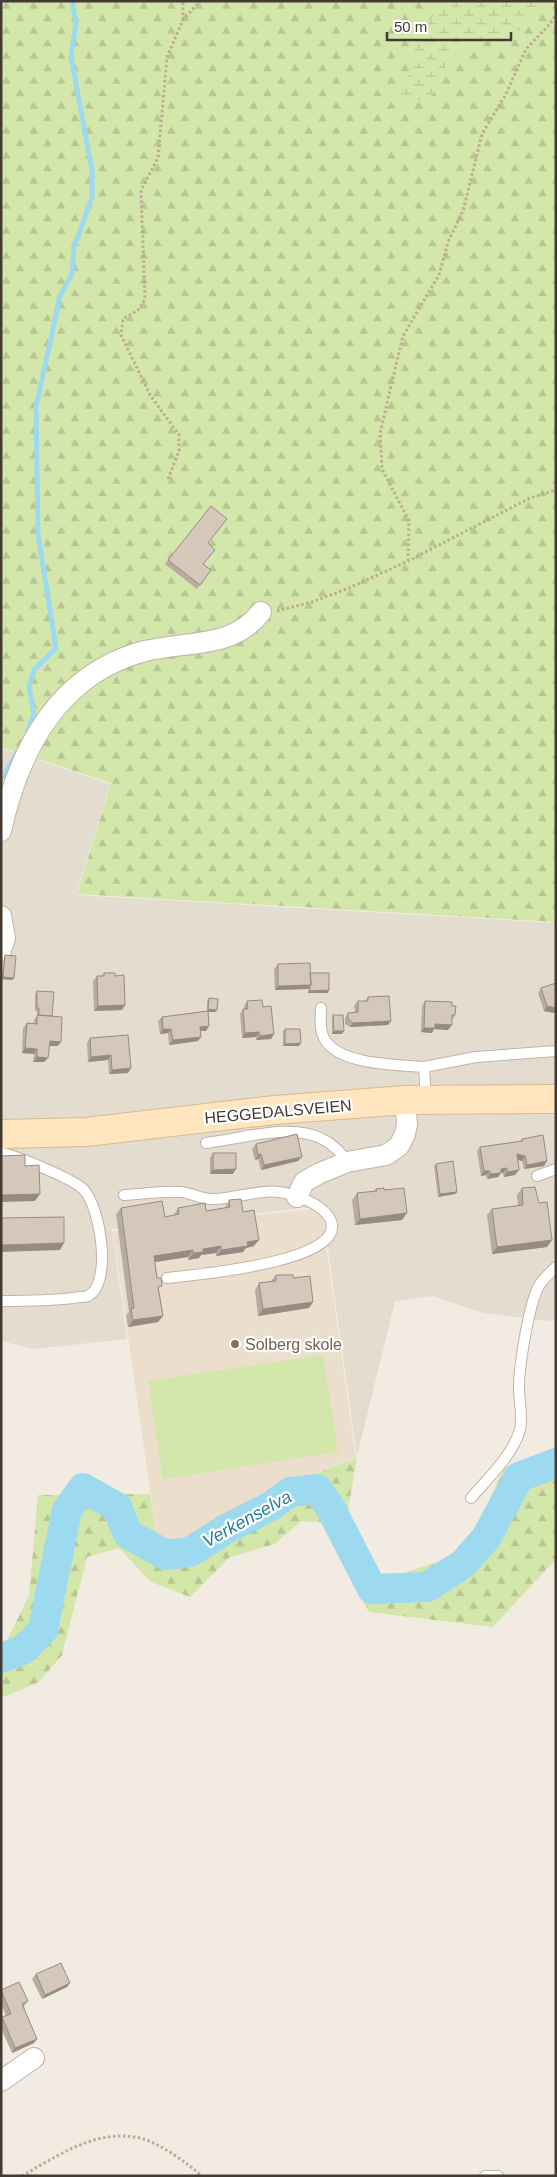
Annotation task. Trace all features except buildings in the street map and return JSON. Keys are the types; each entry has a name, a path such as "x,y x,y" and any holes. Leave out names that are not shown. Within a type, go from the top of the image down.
{"main road":[{"name":"HEGGEDALSVEIEN","path":"1,1134 86,1132 275,1110 416,1100 556,1099"}],"street":[{"path":"1,831 9,795 33,741 52,710 70,691 95,672 145,651 233,636 252,624 261,612"},
{"path":"1,916 5,938 1,950"},
{"path":"297,1197 304,1182 320,1173 347,1162 386,1155 399,1146 416,1100"},
{"path":"1,2081 34,2058"}],"lane":[{"path":"320,1008 321,1030 328,1043 336,1051 360,1059 424,1067 476,1057 556,1051"},
{"path":"416,1100 424,1067"},
{"path":"206,1143 272,1132 308,1134 332,1145 347,1162"},
{"path":"1,1153 25,1160 83,1188 92,1199 97,1215 102,1273 96,1288 88,1296 46,1301 1,1301"},
{"path":"537,1176 556,1169"},
{"path":"124,1194 182,1192 213,1200 277,1191 297,1197 322,1209 330,1218 331,1231 326,1241 317,1248 264,1265 167,1278"},
{"path":"471,1498 503,1460 513,1446 519,1432 521,1424 519,1386 531,1308 541,1282 556,1267"},
{"path":"485,2176 498,2176"}],"path":[{"path":"183,20 184,1"},
{"path":"168,479 178,451 180,435 150,396 121,335 123,319 138,310 145,299 141,190 158,158 167,57 183,20 200,1"},
{"path":"408,561 409,521 382,469 380,433 403,336 438,275 448,242 463,211 482,134 506,94 526,48 550,24 556,14"},
{"path":"261,612 282,611 312,602 408,561 530,498 556,490"},
{"path":"22,2176 67,2150 88,2142 115,2137 140,2138 166,2151 202,2176"}],"shaded area":[{"path":"1,748 110,784 76,895 556,923 556,1319 551,1321 483,1313 433,1296 395,1301 357,1456 322,1206 112,1229 127,1339 34,1349 1,1341"},
{"name":"Solberg skole","path":"321,1208 356,1458 277,1487 219,1528 192,1555 158,1545 113,1231"}],"green space":[{"path":"1,1 441,1 438,10 419,34 429,100 448,62 474,41 523,30 539,1 556,1 556,922 77,894 111,783 1,747"},
{"path":"441,1 539,1 523,30 474,41 448,62 429,100 400,101 419,34 438,10"},
{"path":"323,1355 338,1452 163,1479 148,1381"},
{"path":"556,1447 556,1559 493,1627 369,1612 324,1523 301,1521 275,1544 230,1557 190,1597 151,1582 119,1548 87,1557 62,1655 39,1682 1,1698 1,1645 5,1644 29,1596 38,1495 150,1494 158,1545 193,1555 220,1528 277,1488 357,1458 346,1522 382,1580 465,1553 504,1468"}],"waterway":[{"path":"27,733 34,714 29,686 34,670 56,648 38,534 36,407 60,296 72,274 74,247 92,198 92,171 71,56 76,23 72,1"},
{"path":"4,776 17,752"},
{"name":"Verkenselva","path":"1,1658 23,1650 43,1630 67,1510 83,1488 117,1507 128,1534 166,1555 190,1552 226,1529 271,1506 290,1492 317,1489 330,1507 372,1589 427,1587 463,1564 486,1538 519,1477 556,1463"}],"place":[{"name":"Solberg skole","path":"235,1344"}]}
